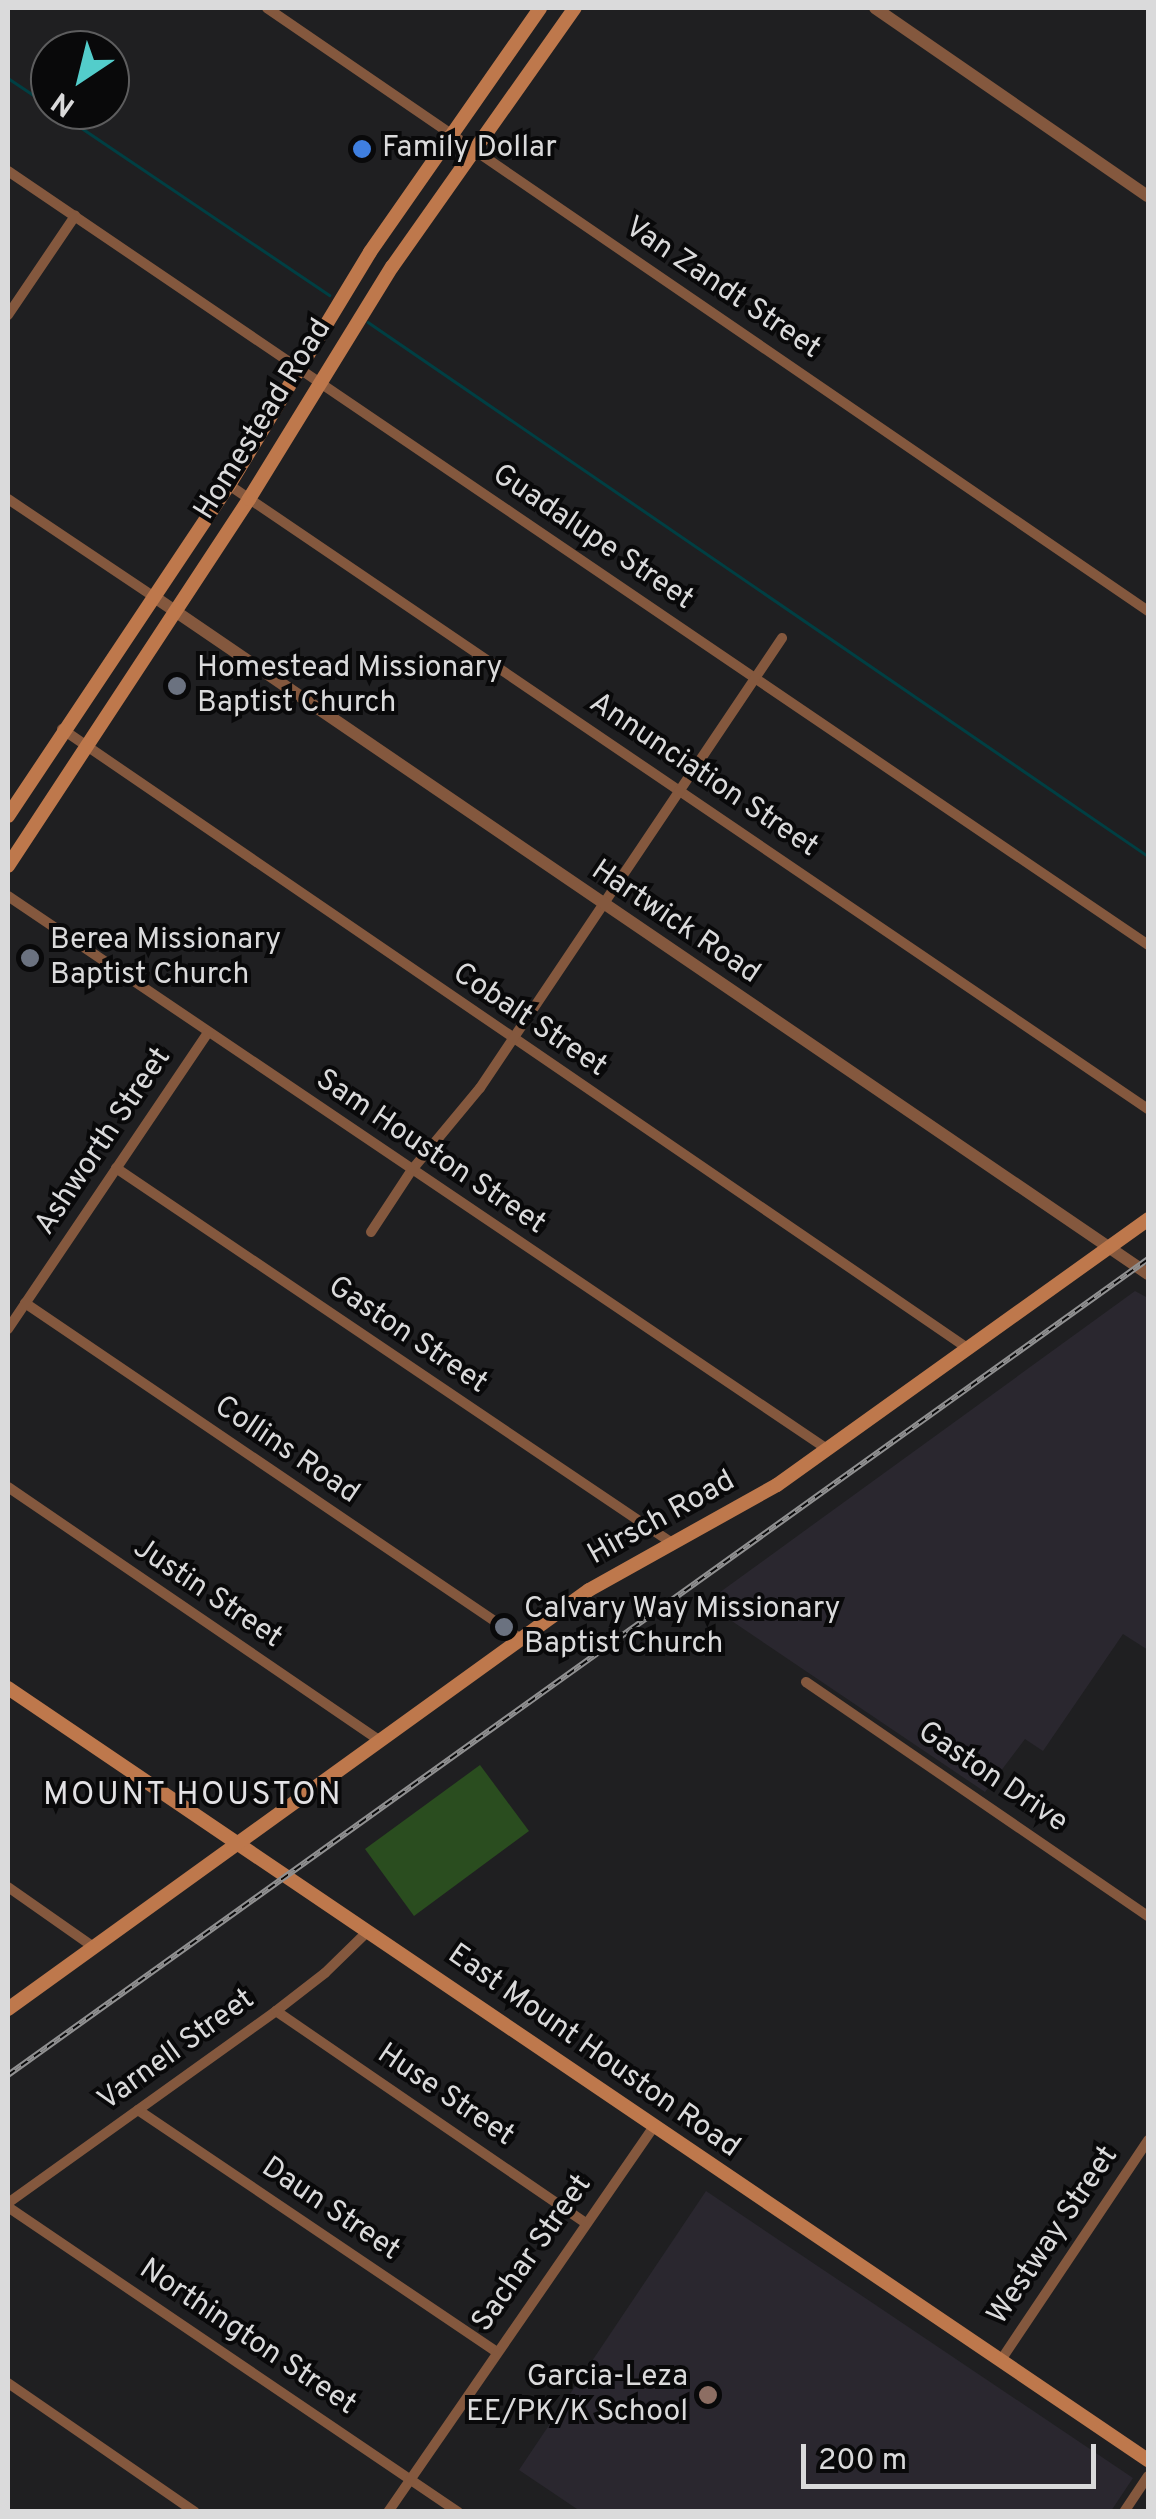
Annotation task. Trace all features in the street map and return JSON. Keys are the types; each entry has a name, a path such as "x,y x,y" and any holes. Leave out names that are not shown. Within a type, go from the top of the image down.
{"main road":[{"name":"Homestead Road","path":"8,866 249,499 392,266 575,8"},
{"name":"Homestead Road","path":"8,816 62,729 229,485 370,252 538,10"},
{"path":"538,10 561,28"},
{"path":"370,252 392,266"},
{"name":"Hirsch Road","path":"8,2008 520,1639 632,1563 732,1514 970,1349 1148,1219"},
{"name":"East Mount Houston Road","path":"8,1688 1148,2460"}],"street":[{"name":"Van Zandt Street","path":"267,8 1148,611"},
{"path":"875,8 1148,196"},
{"name":"Guadalupe Street","path":"8,170 1148,945"},
{"path":"8,315 75,216"},
{"name":"Annunciation Street","path":"229,485 1148,1109"},
{"path":"8,499 153,596"},
{"name":"Hartwick Road","path":"153,596 1148,1274"},
{"path":"370,1232 411,1171 480,1088 782,638"},
{"name":"Cobalt Street","path":"62,729 512,1040 970,1349"},
{"name":"Sam Houston Street","path":"8,896 827,1449"},
{"name":"Ashworth Street","path":"8,1328 208,1032"},
{"name":"Gaston Street","path":"116,1168 672,1542"},
{"name":"Collins Road","path":"25,1303 520,1639"},
{"name":"Justin Street","path":"8,1487 380,1740"},
{"name":"Gaston Drive","path":"806,1682 1148,1916"},
{"path":"8,1887 95,1948"},
{"name":"Varnell Street","path":"8,2205 276,2011 325,1973 368,1932"},
{"name":"Huse Street","path":"276,2011 586,2223"},
{"name":"Daun Street","path":"138,2110 495,2351"},
{"name":"Sachar Street","path":"388,2512 495,2351 654,2126"},
{"name":"Westway Street","path":"1002,2360 1148,2140"},
{"name":"Northington Street","path":"8,2205 458,2512"},
{"path":"8,2383 195,2512"},
{"path":"1124,2512 1148,2476"}],"shaded area":[{"path":"1135,1291 1148,1298 1148,1650 1123,1634 1043,1751 1025,1739 985,1792 705,1603"},
{"name":"Garcia-Leza EE/PK/K School","path":"706,2191 1133,2478 1111,2511 580,2511 519,2470"}],"green space":[{"path":"480,1765 529,1831 414,1916 365,1849"}],"waterway":[{"path":"8,78 30,93"},
{"path":"85,130 329,295"},
{"path":"368,322 1148,856"}],"railway":[{"path":"8,2075 1148,1259"}],"place":[{"name":"Family Dollar","path":"362,149"},
{"name":"Homestead Missionary Baptist Church","path":"177,686"},
{"name":"Berea Missionary Baptist Church","path":"30,958"},
{"name":"Calvary Way Missionary Baptist Church","path":"504,1627"},
{"name":"Garcia-Leza EE/PK/K School","path":"708,2395"}],"district":[{"name":"MOUNT HOUSTON","path":"193,1796"}]}
